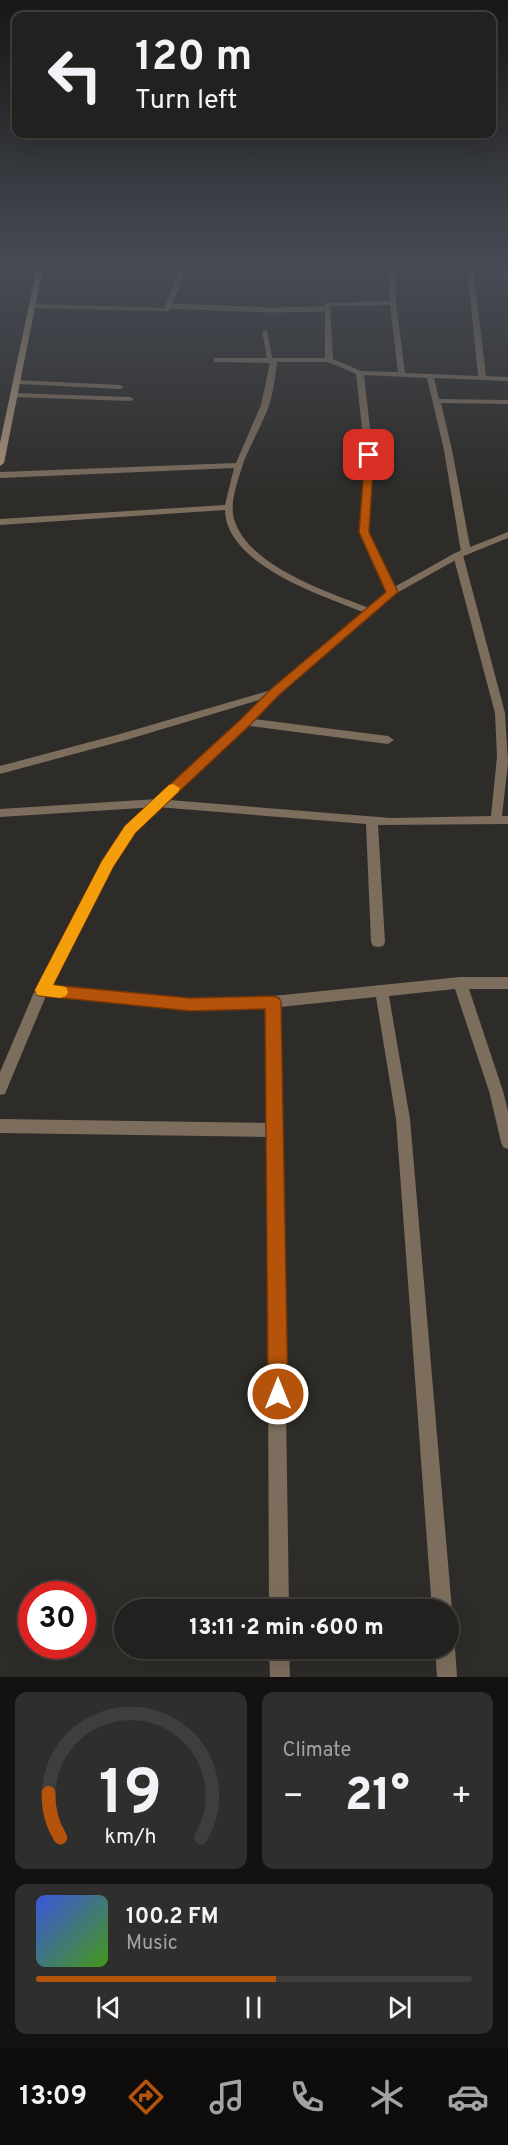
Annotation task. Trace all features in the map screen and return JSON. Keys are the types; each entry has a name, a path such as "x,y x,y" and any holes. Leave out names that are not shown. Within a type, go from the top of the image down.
{"main road":[{"path":"0,463 25,345"}],"street":[{"path":"328,345 329,360"},
{"path":"398,345 402,375"},
{"path":"478,345 482,378"},
{"path":"217,360 272,361 284,358 329,360 360,373 508,379"},
{"path":"272,361 264,408 239,465 229,507 230,519 235,532 266,563 294,581 369,611"},
{"path":"360,373 369,455 364,532 392,592"},
{"path":"0,813 157,803 372,821 421,823 502,820 503,757 500,713 462,554 448,450 430,376"},
{"path":"18,382 120,387"},
{"path":"15,395 130,399"},
{"path":"436,401 508,402"},
{"path":"0,475 239,465"},
{"path":"0,522 229,507"},
{"path":"0,1089 42,990 107,864 130,830 275,692 392,592 462,554 508,535"},
{"path":"0,770 275,692"},
{"path":"246,722 388,740"},
{"path":"372,821 378,942"},
{"path":"42,990 190,1004 273,1002 460,983 508,983"},
{"path":"460,983 495,1091 508,1142"},
{"path":"382,992 403,1119 441,1599"},
{"path":"273,1002 279,1599"},
{"path":"0,1126 276,1130"},
{"path":"279,1659 280,1677"},
{"path":"446,1659 447,1677"}],"lane":[{"path":"268,345 272,361"}],"slow traffic":[{"path":"60,992 42,990 107,864 130,830 173,788"}],"route":[{"path":"278,1394 273,1002 190,1004 42,990 107,864 130,830 275,692 392,592 364,532 369,455"}]}
